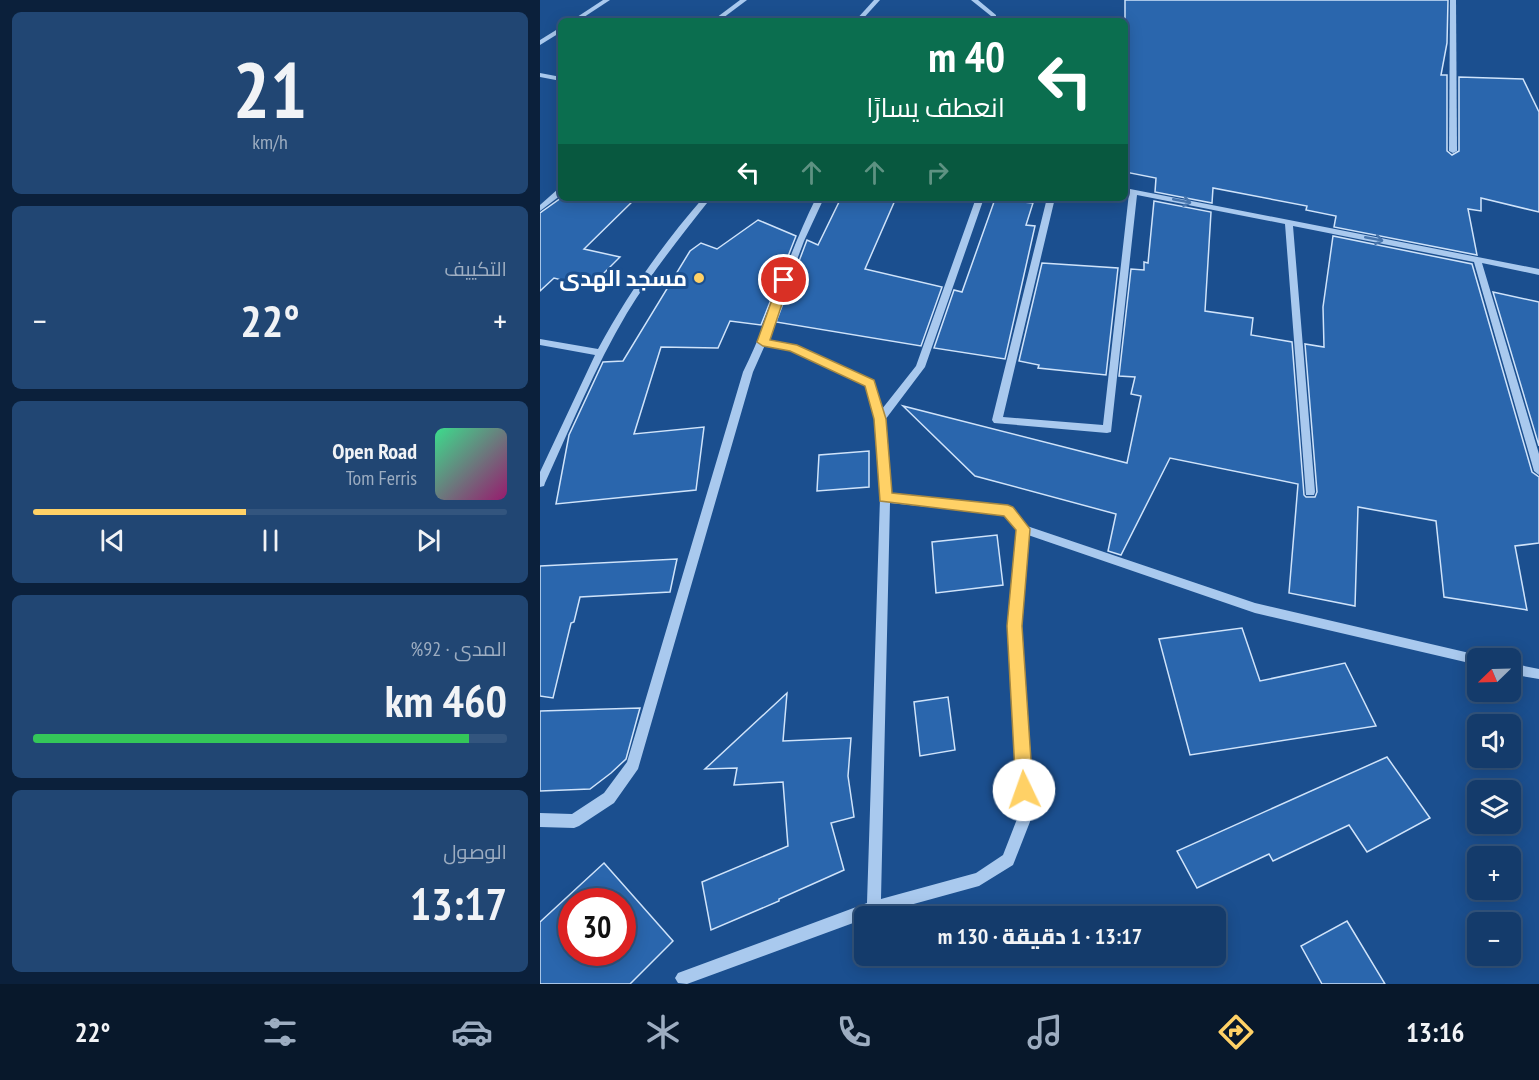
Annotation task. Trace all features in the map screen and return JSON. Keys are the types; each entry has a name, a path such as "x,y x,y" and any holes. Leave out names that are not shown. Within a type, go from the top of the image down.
{"street":[{"path":"579,18 607,0"},
{"path":"720,18 744,0"},
{"path":"861,18 877,0"},
{"path":"974,0 994,18"},
{"path":"1453,0 1453,151"},
{"path":"540,43 558,31"},
{"path":"540,75 558,78"},
{"path":"1051,201 997,420 1107,429 1129,191 1539,272"},
{"path":"540,209 558,194"},
{"path":"540,483 600,353 620,318 682,226 703,201"},
{"path":"540,820 574,821 609,798 633,765 748,372 763,342 784,280 819,201"},
{"path":"880,419 920,367 979,201"},
{"path":"1289,222 1310,492"},
{"path":"1477,259 1539,471"},
{"path":"540,342 600,353"},
{"path":"763,342 793,348 870,383 880,419 885,498 874,906"},
{"path":"885,498 1008,511 1023,529 1255,608 1467,657"},
{"path":"881,906 979,879 1008,860 1026,814 1014,626 1023,529"},
{"path":"1521,670 1539,674"},
{"path":"683,978 854,915"}],"building":[{"path":"1125,0 1448,0 1447,43 1441,75 1447,75 1447,151 1452,155 1459,151 1459,77 1523,79 1539,112 1539,212 1481,198 1481,211 1468,209 1477,255 1334,227 1336,216 1306,210 1307,206 1213,188 1212,203 1155,192 1156,178 1128,173 1128,18 1125,18"},
{"path":"558,200 633,201 584,249 620,257 590,287 554,278 540,291 540,213"},
{"path":"840,201 895,201 865,269 942,287 921,346 776,322 807,240 818,245"},
{"path":"994,201 1033,203 1026,225 1035,226 1005,359 934,348 954,290 962,292"},
{"path":"1154,201 1211,212 1205,311 1253,318 1251,335 1292,342 1304,495 1306,497 1315,497 1317,492 1305,344 1324,347 1323,307 1333,236 1472,264 1532,472 1539,477 1539,543 1515,546 1527,610 1444,597 1436,521 1358,507 1355,606 1289,593 1298,484 1170,458 1121,555 1108,551 1116,514 975,476 903,406 1127,463 1141,396 1131,394 1135,377 1119,376 1131,269 1144,270 1144,262 1148,263"},
{"path":"758,220 796,236 761,325 730,321 718,348 661,347 634,434 704,427 696,490 556,504 569,435 603,362 623,361 690,251 701,243 717,249"},
{"path":"1042,263 1118,268 1106,375 1038,368 1039,365 1019,361"},
{"path":"1493,292 1539,302 1539,446"},
{"path":"869,451 869,487 817,491 819,455"},
{"path":"997,535 1003,585 936,593 932,542"},
{"path":"677,559 670,592 580,597 574,622 571,623 553,698 540,696 540,566"},
{"path":"1242,628 1260,681 1345,663 1376,726 1190,755 1159,639"},
{"path":"787,693 783,741 851,738 848,776 854,817 831,823 844,870 711,930 702,882 788,846 783,782 734,785 737,768 705,769"},
{"path":"948,697 955,750 920,756 914,702"},
{"path":"640,708 626,759 611,773 590,789 540,791 540,711"},
{"path":"1387,757 1430,818 1367,852 1349,825 1273,861 1269,854 1197,888 1177,851"},
{"path":"604,863 626,888 577,888"},
{"path":"636,899 673,941 630,984 540,984 540,922 558,905 558,966 636,966"},
{"path":"1347,921 1385,984 1322,984 1301,946"}],"place":[{"name":"مسجد الهدى","path":"699,278"}],"route":[{"path":"784,280 763,342 793,348 870,383 880,419 885,498 1008,511 1023,529 1014,626 1024,790"}]}
